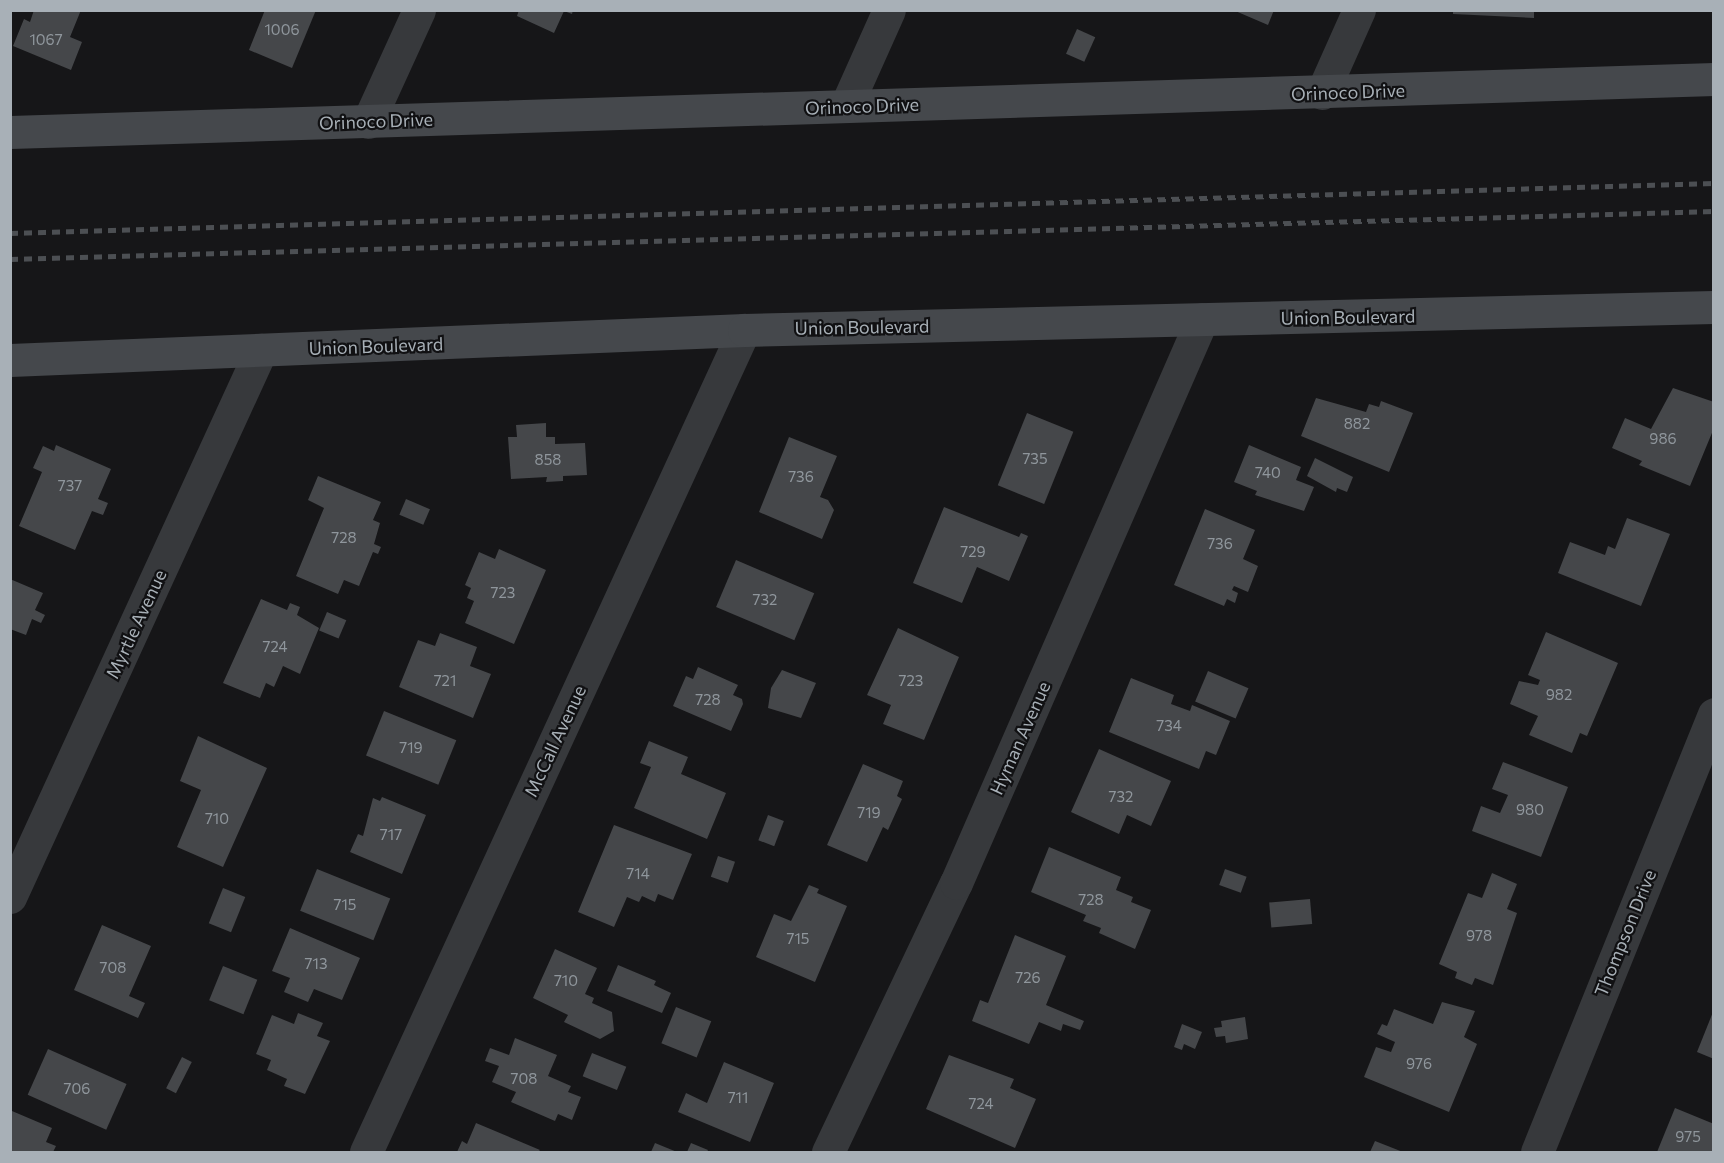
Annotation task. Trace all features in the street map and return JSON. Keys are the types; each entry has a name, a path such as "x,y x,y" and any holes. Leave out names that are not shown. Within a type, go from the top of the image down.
{"street":[{"path":"368,122 419,10"},
{"path":"846,106 889,10"},
{"path":"1322,93 1359,10"},
{"name":"Orinoco Drive","path":"10,132 1322,93 1713,79"},
{"name":"Union Boulevard","path":"10,360 744,330 1713,307"},
{"name":"Hyman Avenue","path":"828,1152 956,883 1202,319"},
{"name":"McCall Avenue","path":"366,1152 744,330"},
{"name":"Myrtle Avenue","path":"10,897 261,350"},
{"name":"Thompson Drive","path":"1537,1152 1713,714"}],"building":[{"path":"34,10 81,10 70,37 82,42 71,70 13,46 24,19 30,22"},
{"path":"265,10 316,10 292,68 249,50"},
{"path":"519,10 573,10 572,14 564,11 554,33 517,16"},
{"path":"1233,10 1274,10 1268,25"},
{"path":"1453,10 1534,10 1534,18 1453,14"},
{"path":"1077,29 1095,37 1084,62 1066,54"},
{"path":"1673,388 1714,402 1714,428 1690,486 1639,465 1642,461 1612,448 1625,418 1651,429"},
{"path":"1316,398 1366,412 1369,404 1379,407 1381,401 1413,413 1389,472 1301,436"},
{"path":"1027,413 1073,432 1044,504 998,485"},
{"path":"546,423 546,437 555,437 555,444 585,443 587,475 563,476 563,481 546,482 547,477 511,479 508,437 517,437 516,425"},
{"path":"789,437 837,456 820,497 828,500 834,510 822,539 759,512"},
{"path":"56,445 111,469 98,499 108,503 103,515 92,511 75,550 19,526 42,472 33,468 43,446 54,451"},
{"path":"1249,445 1301,467 1296,480 1314,487 1304,511 1255,495 1257,491 1234,482"},
{"path":"1315,458 1353,477 1347,492 1337,488 1336,492 1307,476"},
{"path":"318,476 381,502 373,520 380,523 374,544 381,547 378,554 373,552 359,586 344,580 338,594 296,576 324,508 308,500"},
{"path":"406,499 430,509 423,525 399,515"},
{"path":"944,507 1019,537 1021,533 1028,536 1009,581 977,567 962,603 913,583"},
{"path":"1205,509 1255,530 1243,559 1258,566 1248,592 1234,586 1232,590 1238,593 1235,603 1227,599 1224,606 1174,585"},
{"path":"1627,518 1670,534 1641,606 1558,573 1570,542 1605,555 1608,546 1615,549"},
{"path":"499,549 546,570 514,644 465,623 474,601 467,598 471,588 465,585 479,552 495,559"},
{"path":"736,560 814,593 794,640 716,607"},
{"path":"10,579 43,593 35,610 45,615 41,623 32,619 26,635 10,629"},
{"path":"261,599 287,610 290,603 300,607 297,615 319,628 300,674 283,666 274,687 266,683 260,698 223,683"},
{"path":"327,612 346,620 339,639 319,630"},
{"path":"898,628 959,657 924,740 883,724 891,705 867,695"},
{"path":"1546,632 1618,663 1587,736 1580,733 1572,753 1529,735 1538,716 1510,704 1519,681 1538,685 1540,680 1528,675"},
{"path":"440,633 477,647 470,666 491,674 473,718 399,687 418,640 435,646"},
{"path":"698,667 738,685 733,695 742,699 743,704 731,731 673,706 686,676 693,679"},
{"path":"782,670 816,683 801,718 768,708 771,688"},
{"path":"1208,671 1249,688 1236,719 1195,701"},
{"path":"1131,678 1174,695 1171,704 1190,711 1192,705 1230,721 1216,755 1206,751 1199,769 1109,732"},
{"path":"384,711 456,740 438,785 366,756"},
{"path":"198,736 267,768 223,867 177,847 201,790 180,781"},
{"path":"649,741 688,757 681,774 726,793 707,839 634,808 651,767 640,763"},
{"path":"1099,749 1171,781 1151,826 1127,815 1119,834 1071,812"},
{"path":"1503,762 1568,787 1541,857 1472,831 1481,806 1500,813 1508,795 1492,789"},
{"path":"863,764 903,781 897,796 902,799 888,830 883,827 867,862 827,845"},
{"path":"382,797 426,815 402,874 350,852 358,834 363,836 373,798 380,801"},
{"path":"768,815 784,821 774,846 758,840"},
{"path":"614,825 692,854 673,900 658,894 655,902 642,896 639,902 627,897 614,927 578,912"},
{"path":"1049,847 1121,877 1116,890 1133,897 1131,902 1151,910 1135,949 1099,933 1101,928 1083,921 1086,915 1031,892"},
{"path":"718,856 735,862 728,883 711,877"},
{"path":"317,869 390,899 373,940 300,911"},
{"path":"1225,869 1247,877 1241,893 1219,885"},
{"path":"1492,873 1517,884 1507,909 1517,913 1493,985 1475,978 1472,985 1455,978 1457,972 1439,964 1468,893 1482,898"},
{"path":"809,885 819,889 817,893 847,906 815,982 756,957 774,914 791,921"},
{"path":"223,888 245,897 231,932 209,923"},
{"path":"1310,899 1312,924 1271,927 1269,903"},
{"path":"102,925 151,946 129,996 145,1003 138,1018 74,990"},
{"path":"290,928 360,958 342,1000 314,989 308,1002 284,992 290,978 272,971"},
{"path":"1015,935 1066,956 1046,1005 1084,1021 1080,1030 1063,1024 1061,1031 1039,1022 1029,1044 972,1021 980,1000 988,1003"},
{"path":"555,949 597,968 585,994 594,998 592,1003 612,1012 614,1031 600,1039 564,1022 568,1015 533,998"},
{"path":"618,965 656,981 654,985 671,993 662,1013 607,991"},
{"path":"223,966 257,980 243,1014 209,1000"},
{"path":"1442,1002 1475,1011 1464,1037 1477,1044 1449,1112 1364,1077 1376,1047 1391,1052 1395,1042 1377,1034 1382,1024 1387,1026 1394,1009 1433,1024"},
{"path":"676,1007 711,1021 697,1057 661,1043"},
{"path":"1714,1012 1714,1059 1697,1052"},
{"path":"298,1013 323,1023 317,1036 330,1041 305,1094 284,1086 287,1079 267,1070 271,1060 256,1054 272,1015 294,1024"},
{"path":"1245,1017 1248,1039 1226,1043 1225,1036 1216,1037 1214,1028 1222,1027 1221,1021"},
{"path":"1182,1024 1202,1032 1195,1049 1184,1044 1182,1050 1174,1047"},
{"path":"515,1038 557,1055 548,1076 571,1086 568,1092 581,1097 572,1120 558,1114 555,1121 511,1102 516,1092 492,1082 499,1066 485,1061 490,1048 509,1055"},
{"path":"48,1049 127,1084 106,1130 28,1095"},
{"path":"592,1053 626,1067 617,1090 583,1076"},
{"path":"949,1055 1014,1079 1010,1088 1036,1099 1015,1148 926,1109"},
{"path":"182,1057 192,1062 176,1093 166,1088"},
{"path":"724,1062 774,1083 750,1142 678,1112 686,1093 707,1103"},
{"path":"1675,1108 1714,1124 1713,1152 1657,1152"},
{"path":"12,1111 52,1128 46,1142 56,1146 53,1152 10,1152"},
{"path":"476,1123 540,1150 538,1152 457,1152 462,1141 467,1144"},
{"path":"1375,1141 1403,1152 1370,1152"},
{"path":"655,1143 677,1152 651,1152"},
{"path":"691,1143 708,1150 707,1152 687,1152"}],"railway":[{"path":"10,233 1714,183"},
{"path":"10,259 1714,211"}]}
